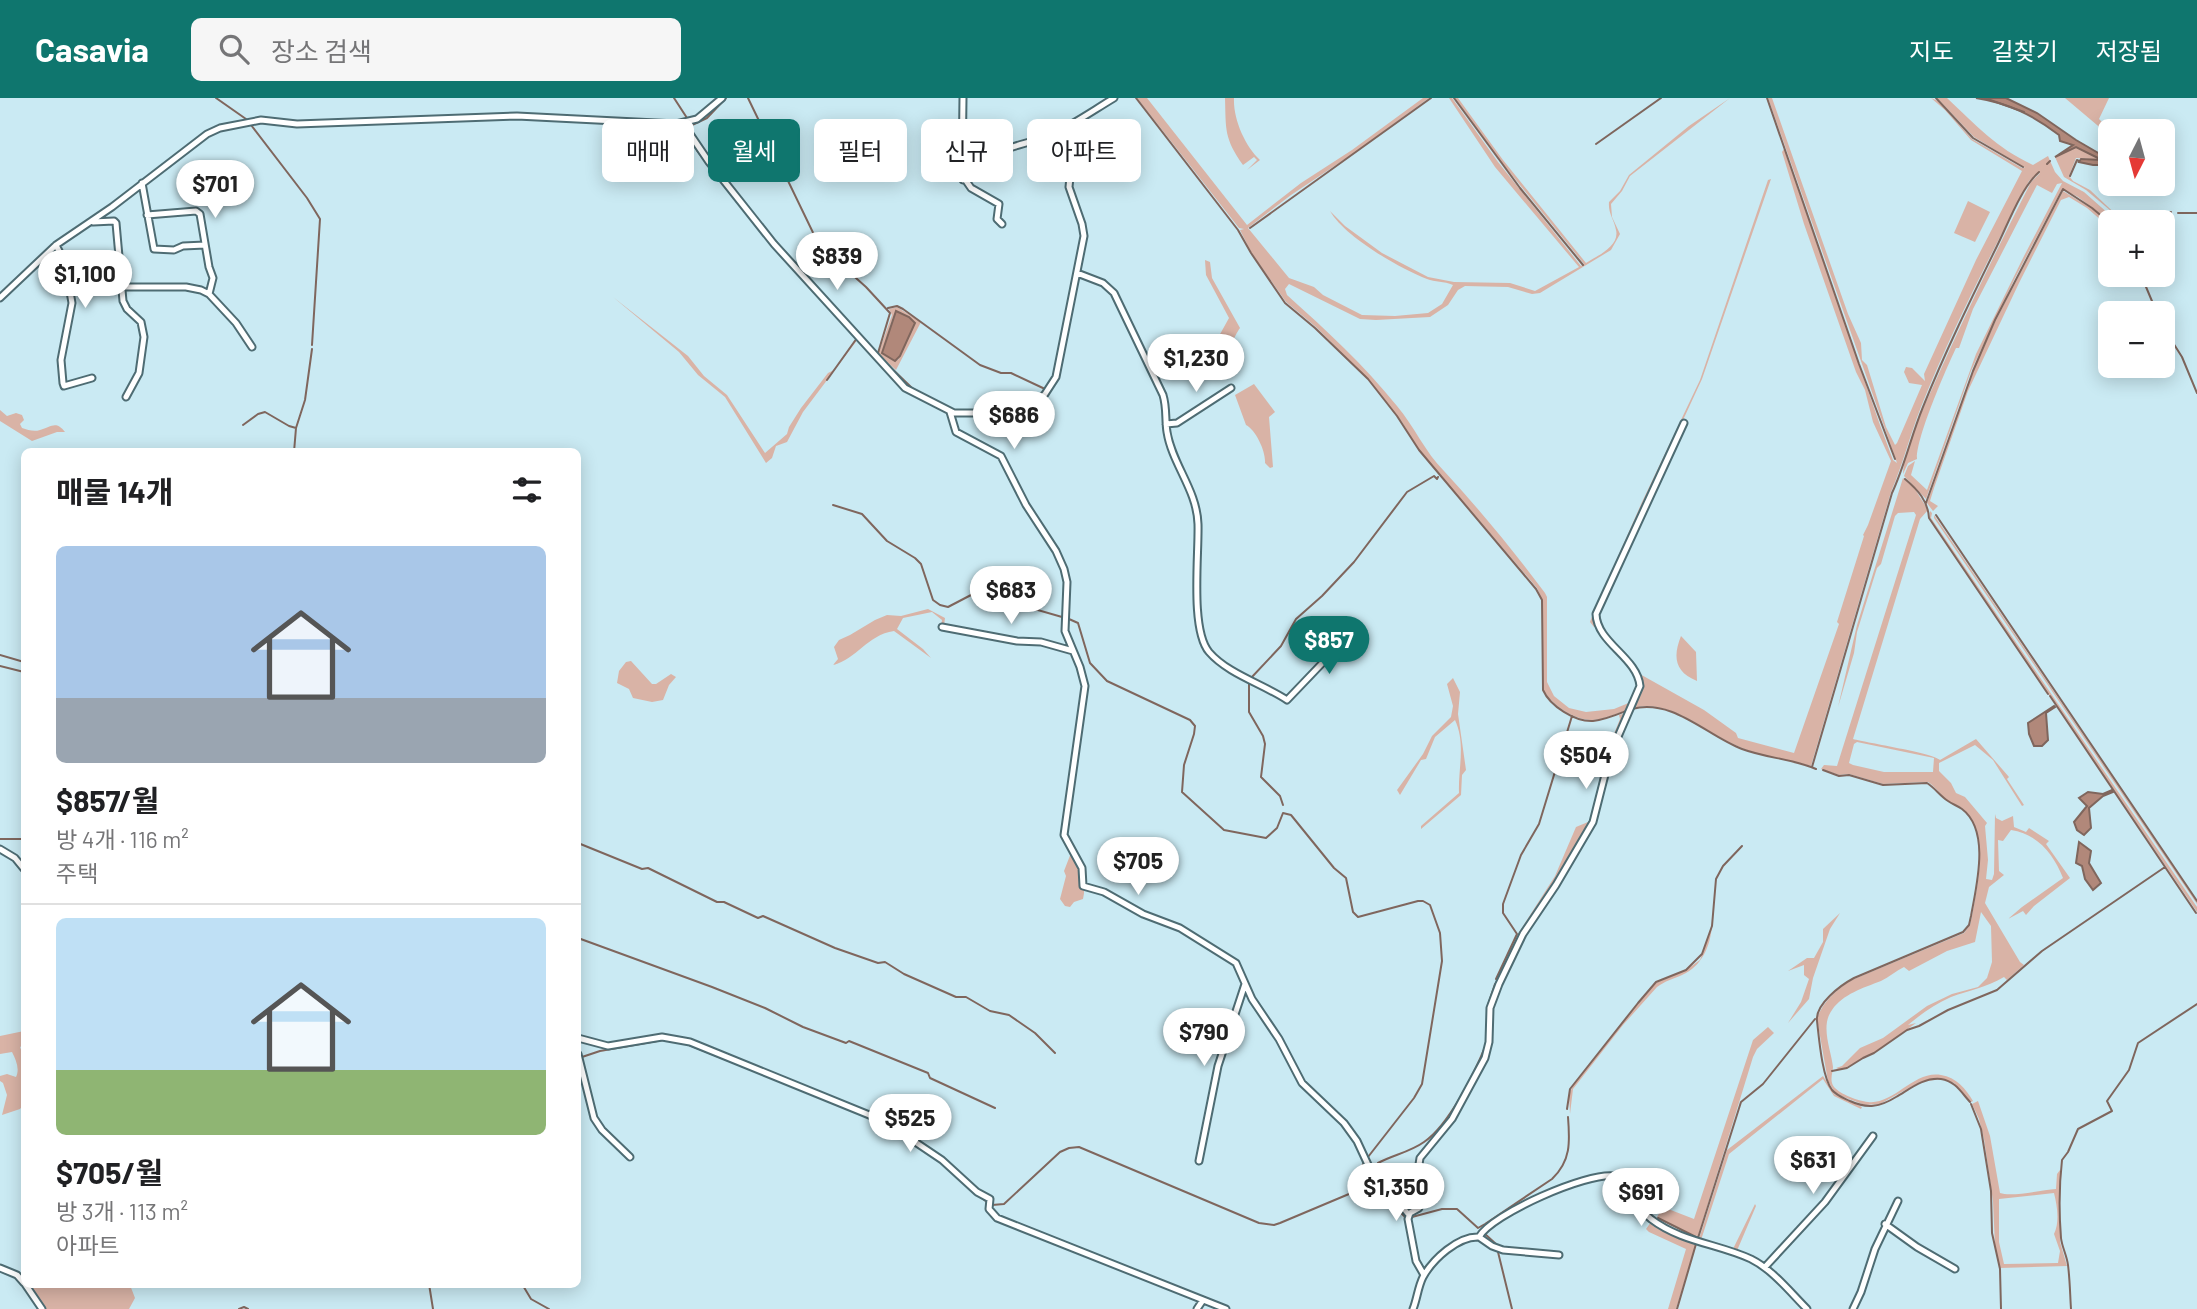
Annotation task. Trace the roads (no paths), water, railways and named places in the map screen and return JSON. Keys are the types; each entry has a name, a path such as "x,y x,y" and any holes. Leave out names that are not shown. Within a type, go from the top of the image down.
{"street":[{"path":"694,120 703,116 722,98"},
{"path":"963,98 963,119"},
{"path":"1078,119 1114,98"},
{"path":"0,298 56,245 214,130 255,120 297,124 517,116 602,121"},
{"path":"694,140 774,244 905,388 950,412 980,413 1012,422 1045,394 1058,370 1083,230 1070,182"},
{"path":"966,182 971,188 999,204 997,219 1002,224"},
{"path":"142,183 154,249 174,250 183,246 205,245"},
{"path":"147,215 198,212 213,278 209,294"},
{"path":"89,223 114,221 119,241 121,286 125,305 141,322 144,337 139,373 126,397"},
{"path":"56,245 65,263 72,303 61,360 63,383 64,386 92,379"},
{"path":"1077,273 1103,283 1119,302 1163,395 1171,446 1187,481 1197,517 1200,622 1203,640 1212,654 1287,700 1353,631"},
{"path":"121,286 186,287 209,294 241,329 252,347"},
{"path":"1166,424 1177,423 1231,388"},
{"path":"950,412 956,432 991,450 1005,461 1026,505 1065,569 1065,631 1083,672 1085,686 1064,835 1082,868 1083,886 1104,892 1143,914 1180,928 1230,958 1302,1083 1344,1123 1357,1141 1370,1169 1409,1215 1416,1261 1424,1275"},
{"path":"1409,1215 1419,1208 1420,1158 1452,1119 1485,1058 1489,1042 1490,1008 1499,984 1526,928 1556,885 1593,822 1611,755 1637,698 1639,679 1598,627 1596,614 1684,423"},
{"path":"942,627 1017,641 1041,642 1073,651"},
{"path":"0,849 15,858 21,865"},
{"path":"1199,1161 1218,1066 1245,984"},
{"path":"581,1039 608,1046 655,1038 683,1040 840,1102 884,1121 942,1160 977,1192 990,1199 989,1209 997,1217 1226,1309"},
{"path":"581,1066 594,1118 602,1130 630,1157"},
{"path":"1765,1267 1825,1202 1873,1136"},
{"path":"1413,1309 1424,1275 1455,1243 1479,1237 1493,1224 1541,1196 1586,1179 1615,1176 1627,1182 1645,1213 1653,1221 1695,1241 1748,1258 1765,1267 1807,1309"},
{"path":"1853,1309 1885,1224 1898,1200"},
{"path":"1885,1224 1955,1269"},
{"path":"1479,1237 1503,1250 1559,1255"},
{"path":"0,1268 21,1280"},
{"path":"28,1288 42,1309"},
{"path":"1198,1309 1203,1300"}],"waterway":[{"path":"216,98 246,119"},
{"path":"674,98 687,118"},
{"path":"694,124 707,118 726,98"},
{"path":"748,98 819,245 866,287 890,313 878,353"},
{"path":"1136,98 1238,230 1285,303 1368,379 1419,450 1536,589 1542,600 1543,690 1546,696 1564,712 1586,721 1601,720 1626,711"},
{"path":"1250,228 1431,98"},
{"path":"1454,98 1520,188 1583,265"},
{"path":"1596,144 1661,98"},
{"path":"1767,98 1859,364 1895,459"},
{"path":"1936,98 1973,138 2023,167"},
{"path":"1985,98 2024,112"},
{"path":"251,125 320,219 312,345"},
{"path":"694,145 727,189"},
{"path":"2070,176 2077,160 2079,161"},
{"path":"2047,164 2050,161"},
{"path":"1812,767 1892,493 1931,386 2015,207 2026,187 2039,172"},
{"path":"1926,503 1973,371 1995,320 2063,189 2098,213"},
{"path":"2178,213 2197,213"},
{"path":"769,234 880,357"},
{"path":"2146,287 2152,301"},
{"path":"888,308 897,306 903,309 980,365 1001,373 1011,373 1045,389"},
{"path":"827,380 857,338"},
{"path":"2175,346 2197,393"},
{"path":"243,425 265,412 296,428 305,400 312,349"},
{"path":"884,361 912,388 931,399"},
{"path":"294,448 296,428"},
{"path":"1251,678 1281,646 1296,619 1354,562 1407,492 1434,476 1437,479 1438,477"},
{"path":"1905,479 1922,496 1929,518 2048,694"},
{"path":"833,505 862,514 887,541 915,558 921,564 933,600 940,605 948,607 971,595 986,595 1062,617"},
{"path":"1936,515 2197,901"},
{"path":"1069,619 1078,623 1090,663 1107,681 1190,720 1195,726 1184,765 1182,792 1224,830 1266,838 1277,828 1283,813 1291,815 1334,868 1346,878 1353,912 1358,917 1418,901 1430,905 1440,933 1442,961 1422,1084 1368,1157"},
{"path":"0,655 21,661"},
{"path":"0,666 21,671"},
{"path":"1249,683 1249,712 1265,744 1261,777 1280,796 1283,805"},
{"path":"2050,696 2196,913"},
{"path":"1632,709 1647,707 1676,713 1742,749 1816,769"},
{"path":"1496,979 1517,934 1503,913 1503,904 1521,855 1539,824 1572,716"},
{"path":"1823,770 1883,785 1927,783 1971,819 1979,845 1976,890 1969,925 1963,932 1854,978 1836,990 1820,1008 1817,1021 1823,1067 1829,1084 1834,1092 1843,1098 1856,1104 1873,1106 1923,1082 1941,1079 1954,1085 1970,1102"},
{"path":"0,839 21,839"},
{"path":"581,844 642,869 648,868 717,902 724,902 758,918 763,916 835,948 878,963 885,962 904,974 956,997 966,997 990,1011 1009,1015 1035,1033 1055,1053"},
{"path":"1567,1109 1570,1089 1656,982 1686,970 1702,954 1712,926 1716,879 1723,866 1742,846"},
{"path":"1832,1071 1847,1068 1907,1030 1997,990 2042,951 2165,867"},
{"path":"581,939 712,987 765,1008 803,1027 846,1043 849,1041 928,1073 930,1078 995,1108"},
{"path":"1488,1005 1495,984"},
{"path":"2071,1309 2068,1265 2060,1229 2062,1160 2078,1129 2112,1111 2107,1101 2129,1070 2138,1043 2197,1004"},
{"path":"1658,1218 1698,1238 1741,1102 1763,1084 1815,1019"},
{"path":"582,1057 600,1051 663,1040"},
{"path":"689,1045 784,1083"},
{"path":"1378,1163 1424,1142 1443,1124 1460,1098 1486,1045"},
{"path":"1971,1104 1981,1129 1991,1191 1992,1233 2000,1269 2001,1309"},
{"path":"1412,1217 1442,1209 1457,1209 1478,1228 1485,1224 1552,1179 1558,1172 1568,1151 1568,1117"},
{"path":"992,1205 1004,1204 1060,1152 1079,1147 1259,1223 1280,1223 1368,1186 1381,1192 1406,1218"},
{"path":"1359,1183 1365,1160"},
{"path":"970,1189 987,1202"},
{"path":"1485,1234 1496,1244"},
{"path":"1677,1309 1696,1244"},
{"path":"1498,1252 1512,1309"},
{"path":"430,1288 433,1309"},
{"path":"524,1288 531,1299 549,1309"},
{"path":"239,1309 248,1309"}]}
